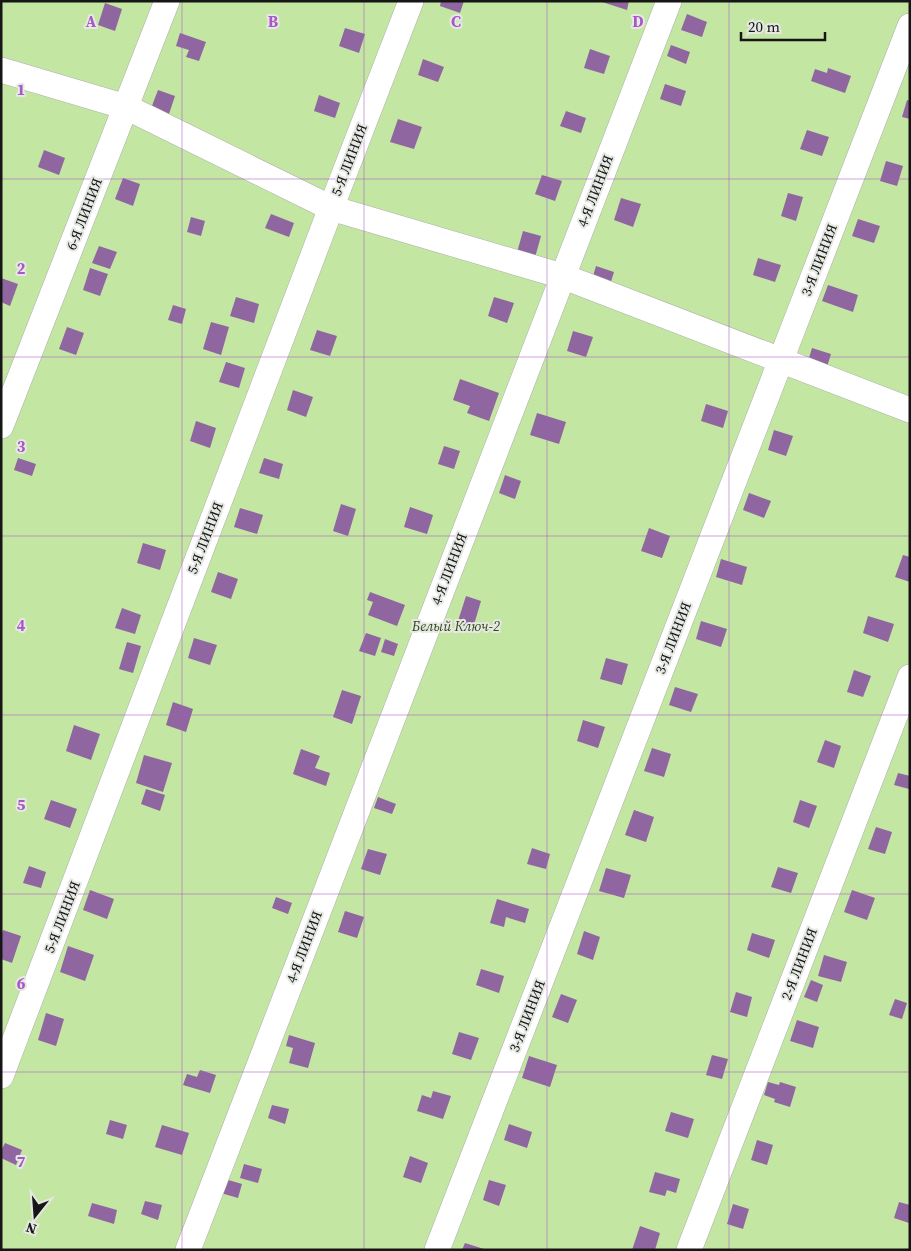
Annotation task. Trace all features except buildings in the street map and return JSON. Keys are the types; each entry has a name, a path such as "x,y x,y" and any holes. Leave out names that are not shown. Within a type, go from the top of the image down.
{"street":[{"name":"6-Я ЛИНИЯ","path":"1,426 167,1"},
{"name":"5-Я ЛИНИЯ","path":"1,1076 330,208 411,1"},
{"name":"4-Я ЛИНИЯ","path":"188,1250 668,1"},
{"name":"3-Я ЛИНИЯ","path":"437,1250 910,26"},
{"path":"1,70 126,107 330,208 562,276 910,410"},
{"name":"2-Я ЛИНИЯ","path":"688,1250 910,677"}],"green space":[{"name":"Белый Ключ-2","path":"1,1 910,1 910,1250 1,1250"}]}
